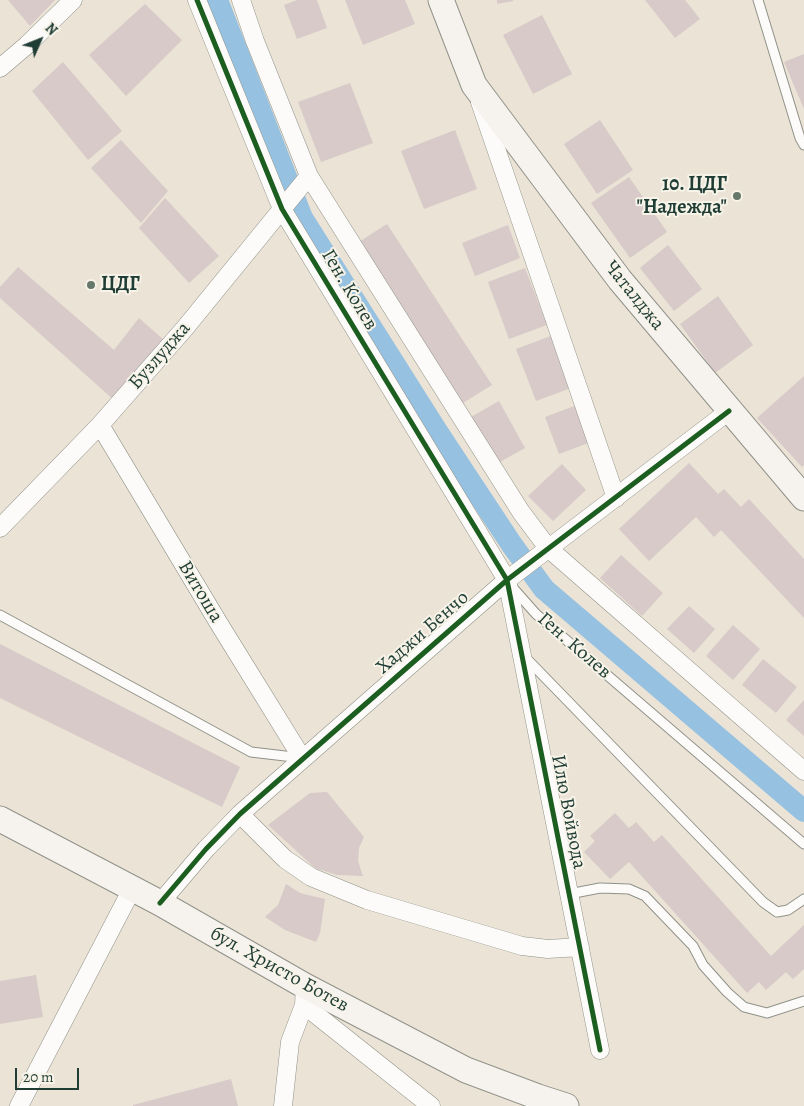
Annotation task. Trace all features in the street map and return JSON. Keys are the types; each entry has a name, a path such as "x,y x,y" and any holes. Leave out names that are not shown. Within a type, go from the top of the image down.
{"main road":[{"name":"Чаталджа","path":"443,2 474,85 620,280 804,498"},
{"name":"бул. Христо Ботев","path":"0,819 160,903 304,996 466,1070 538,1098 566,1106"}],"street":[{"path":"0,68 27,46 72,0"},
{"name":"Ген. Колев","path":"197,0 284,206 513,575"},
{"name":"Ген. Колев","path":"241,0 306,180 521,512 542,553 804,771"},
{"name":"Чаталджа","path":"474,85 616,498"},
{"name":"Бузлуджа","path":"0,528 100,425 185,328 306,180"},
{"name":"Хаджи Бенчо","path":"160,903 206,849 240,814 513,575 729,411"},
{"name":"Витоша","path":"100,425 302,758"},
{"name":"Илю Войвода","path":"513,575 522,654 600,1050"},
{"path":"240,814 285,859 311,877 338,889 367,900 522,946 548,949 580,947"},
{"path":"19,1106 132,889"},
{"path":"283,1106 290,1042 304,996 431,1106"}],"lane":[{"path":"758,0 797,129 804,145"},
{"name":"Ген. Колев","path":"513,575 520,598 536,614 804,844"},
{"path":"0,615 251,752 302,758"},
{"path":"522,654 763,902 777,912 788,910 804,899"},
{"path":"569,894 600,888 629,889 645,896 693,946 703,965 727,992 744,1007 767,1013 804,1001"}],"building":[{"path":"8,0 55,0 30,26"},
{"path":"297,0 317,0 327,28 297,39 284,5"},
{"path":"345,0 405,0 415,24 363,45"},
{"path":"497,0 513,0 513,1 497,4"},
{"path":"645,0 685,0 700,19 675,38"},
{"path":"145,4 182,40 126,96 89,55"},
{"path":"542,15 572,74 533,94 503,35"},
{"path":"804,54 804,109 784,62"},
{"path":"63,62 122,131 88,160 32,91"},
{"path":"350,83 373,143 321,162 298,102"},
{"path":"600,120 633,170 597,194 564,144"},
{"path":"455,130 477,189 424,209 401,151"},
{"path":"121,140 168,191 141,223 91,168"},
{"path":"629,177 667,232 630,258 591,203"},
{"path":"165,198 219,256 189,283 139,228"},
{"path":"387,224 492,385 458,406 354,245"},
{"path":"508,225 520,258 475,276 462,243"},
{"path":"668,245 702,289 674,311 640,268"},
{"path":"18,267 114,350 139,318 165,341 115,401 0,298 0,287"},
{"path":"525,268 547,325 509,339 488,282"},
{"path":"718,296 753,345 715,373 680,324"},
{"path":"551,336 571,388 536,401 516,349"},
{"path":"804,376 804,465 802,467 757,418"},
{"path":"499,401 525,448 498,463 471,417"},
{"path":"577,405 591,442 559,454 545,417"},
{"path":"689,463 718,494 724,489 741,507 749,499 804,559 804,618 721,530 714,537 696,517 649,561 619,529"},
{"path":"562,464 586,490 553,521 528,496"},
{"path":"621,555 663,593 642,616 600,578"},
{"path":"689,606 715,629 694,653 667,629"},
{"path":"733,625 760,649 733,680 706,656"},
{"path":"0,644 240,767 222,807 0,698"},
{"path":"763,659 797,687 776,713 742,685"},
{"path":"804,700 804,736 786,720"},
{"path":"327,792 364,837 359,848 358,861 363,876 337,875 315,868 268,825 310,793"},
{"path":"615,813 629,828 636,822 654,842 662,835 771,956 804,925 804,969 793,979 786,972 766,990 759,982 747,993 629,862 610,879 584,852 595,841 590,836"},
{"path":"286,884 300,893 325,899 320,933 316,942 285,930 265,917 278,905"},
{"path":"36,975 43,1017 0,1024 0,981"},
{"path":"231,1079 238,1106 133,1106 133,1105"}],"waterway":[{"path":"217,0 302,218 436,430 512,545 544,589 804,811"}],"cycle path":[{"path":"197,0 282,209 507,580 600,1050"},
{"path":"160,903 206,849 240,814 507,580 729,411"}],"place":[{"name":"10. ЦДГ \"Надежда\"","path":"737,196"},
{"name":"ЦДГ","path":"91,285"}]}
